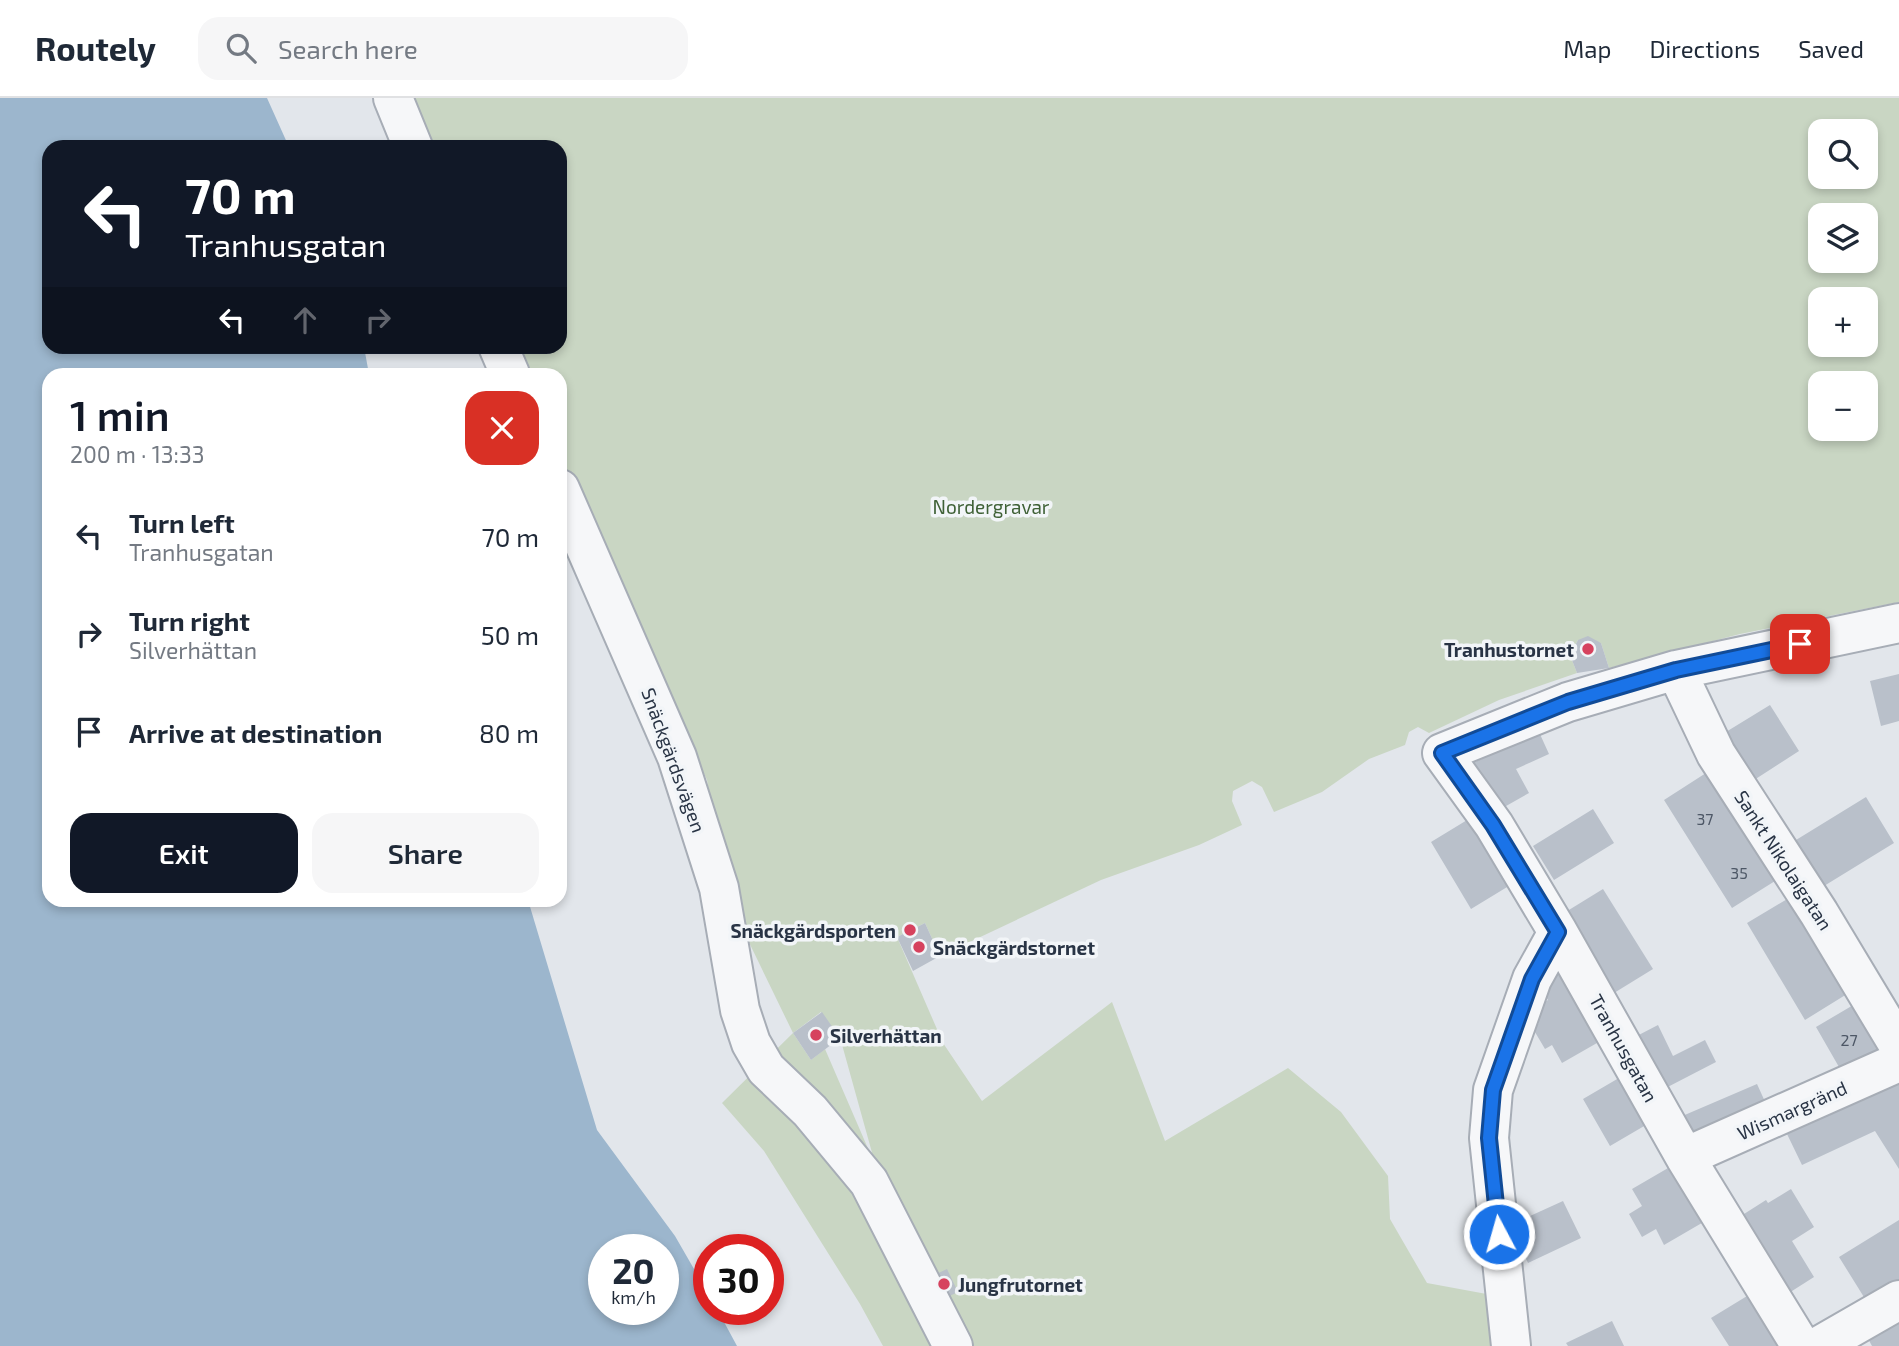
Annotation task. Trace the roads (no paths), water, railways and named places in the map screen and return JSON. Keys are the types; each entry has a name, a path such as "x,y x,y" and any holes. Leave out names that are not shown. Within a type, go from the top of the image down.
{"street":[{"path":"393,98 410,140"},
{"name":"Snäckgärdsvägen","path":"567,505 677,757 719,888 740,1010 751,1043 766,1069 810,1111 869,1182 953,1346"},
{"path":"1676,670 1899,622"},
{"name":"Tranhusgatan","path":"1676,670 1568,702 1442,753 1493,825 1558,932 1685,1157 1801,1346"},
{"name":"Sankt Nikolaigatan","path":"1676,670 1716,754 1819,913 1899,1046"},
{"path":"1511,1346 1489,1138 1493,1090 1532,979 1558,932"},
{"name":"Wismargränd","path":"1685,1157 1899,1062"},
{"path":"1819,1346 1899,1300"}],"water":[{"path":"0,98 267,98 286,140 42,140 42,354 365,354 368,368 42,368 42,907 530,907 597,1130 674,1234 588,1234 588,1325 679,1325 679,1243 693,1267 693,1325 726,1325 737,1346 0,1346"}],"place":[{"name":"Tranhustornet","path":"1588,649"},
{"name":"Snäckgärdsporten","path":"910,930"},
{"name":"Snäckgärdstornet","path":"919,947"},
{"name":"Silverhättan","path":"816,1035"},
{"name":"Jungfrutornet","path":"944,1284"}],"park label":[{"name":"Nordergravar","path":"991,506"}]}
